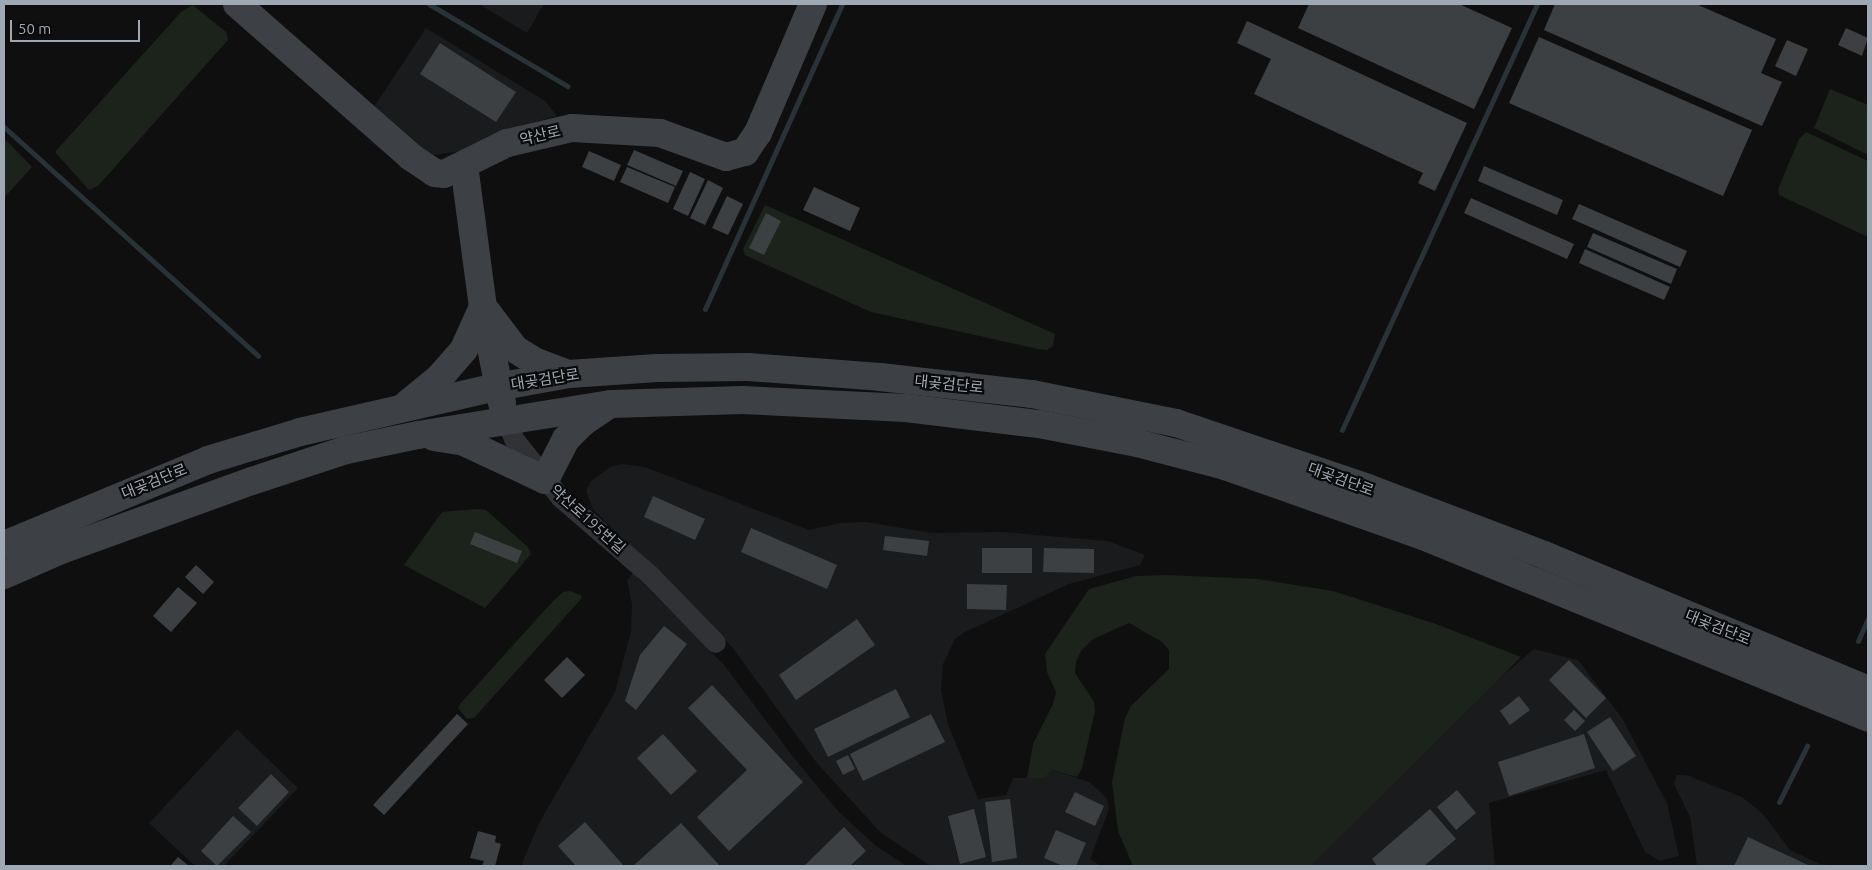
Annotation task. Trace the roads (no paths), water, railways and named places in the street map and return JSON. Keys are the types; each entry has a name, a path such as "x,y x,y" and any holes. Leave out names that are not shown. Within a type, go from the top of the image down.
{"main road":[{"name":"약산로","path":"237,4 434,174 444,174 507,143 572,128 660,133 726,157 745,152 758,133 813,4"},
{"name":"약산로195번길","path":"464,165 483,307 497,387 506,419"},
{"path":"402,408 440,378 464,349 483,307 515,348 534,361 569,374"},
{"name":"대곶검단로","path":"4,544 208,460 300,432 497,387 569,374 657,368 748,367 880,377 1032,394 1176,423 1350,482 1544,555 1868,690"},
{"name":"대곶검단로","path":"4,575 61,550 252,481 346,450 418,435 506,419 611,404 743,400 906,408 1040,424 1137,443 1225,466 1423,536 1868,718"},
{"path":"418,435 464,442 545,480 566,439 582,423 611,404"}],"street":[{"name":"약산로195번길","path":"506,419 514,439 545,480 575,512 650,576 716,643"}],"waterway":[{"path":"429,4 567,86"},
{"path":"705,309 842,4"},
{"path":"1342,430 1537,4"},
{"path":"4,127 258,356"},
{"path":"1858,641 1868,619"},
{"path":"1779,802 1807,746"}]}
